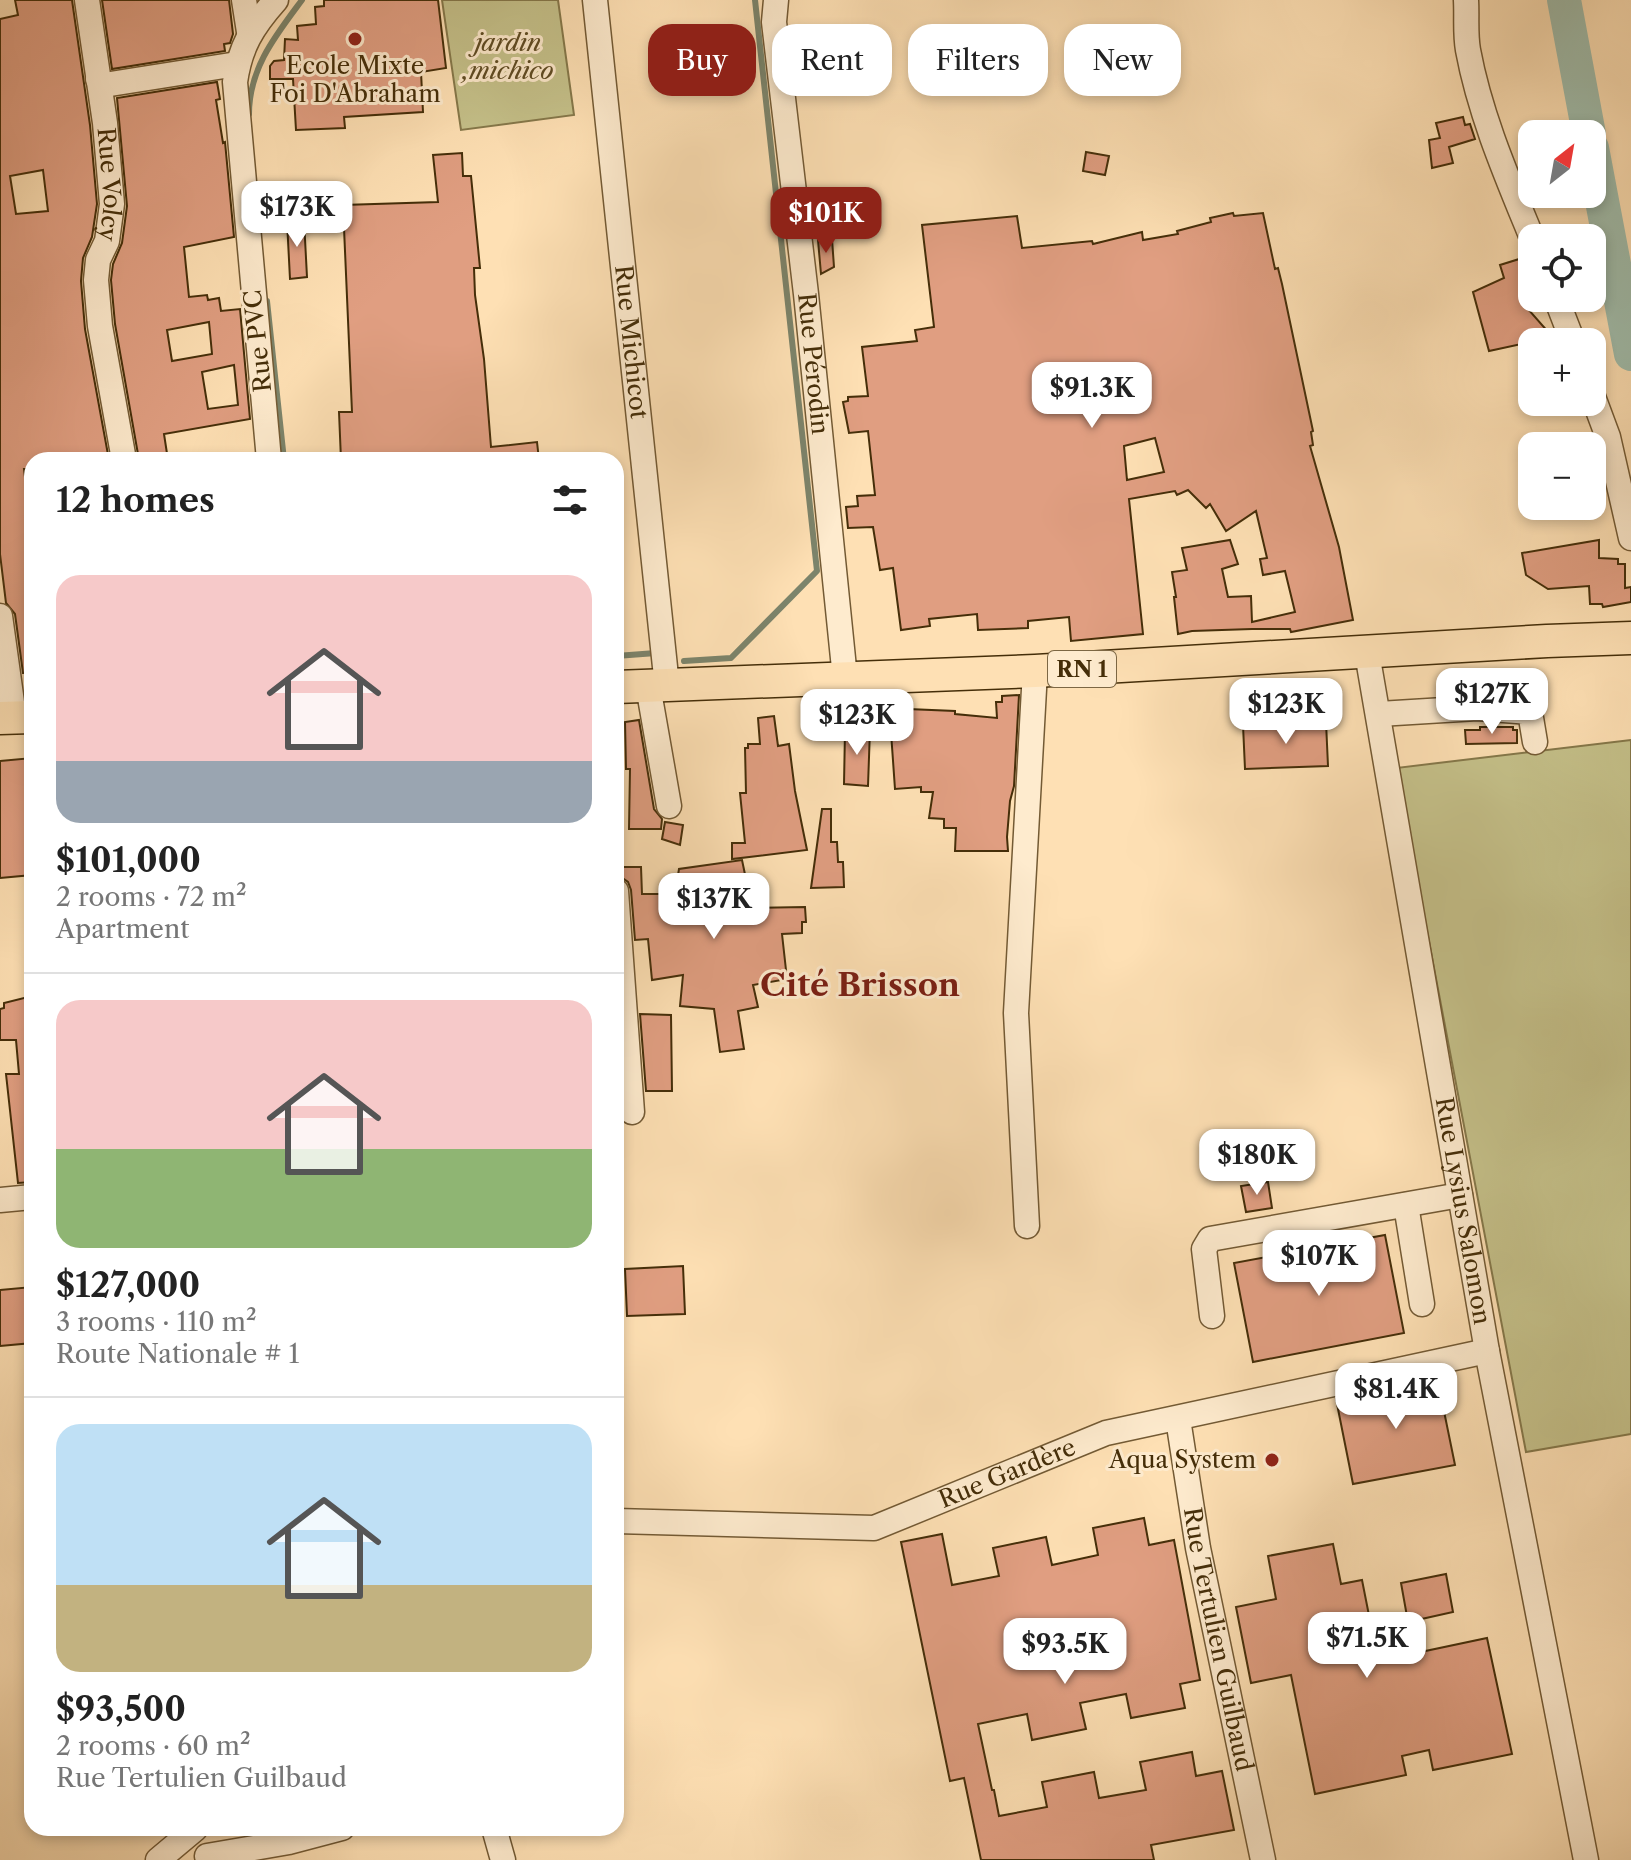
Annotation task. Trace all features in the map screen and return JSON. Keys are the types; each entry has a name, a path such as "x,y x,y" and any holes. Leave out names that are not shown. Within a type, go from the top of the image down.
{"main road":[{"name":"RN 1","path":"624,687 1035,671 1631,638"}],"street":[{"name":"Rue Volcy","path":"87,0 105,123 112,204 107,241 98,260 96,280 100,326 123,452"},
{"path":"244,0 255,35"},
{"path":"255,35 276,0"},
{"name":"Rue Michicot","path":"595,0 669,806"},
{"name":"Rue Pérodin","path":"776,0 774,22 845,678"},
{"path":"1466,0 1464,23 1478,89 1500,160 1526,224"},
{"name":"Rue PVC","path":"255,35 237,64 235,98 268,452"},
{"path":"98,79 104,85 237,64"},
{"path":"1600,416 1608,437 1631,538"},
{"path":"0,616 15,717"},
{"name":"Rue Lysius Salomon","path":"1367,653 1487,1351 1586,1860"},
{"path":"1027,1226 1016,1013 1035,671"},
{"path":"1379,714 1477,708 1530,712 1535,742"},
{"path":"624,1002 632,1112"},
{"path":"1212,1316 1204,1249 1210,1239 1460,1195"},
{"path":"0,1200 24,1198"},
{"path":"1406,1205 1422,1304"},
{"name":"Rue Gardère","path":"624,1521 874,1528 1106,1433 1487,1351"},
{"name":"Rue Tertulien Guilbaud","path":"1178,1419 1198,1548 1263,1860"},
{"path":"158,1860 186,1836"},
{"path":"198,1836 208,1858 312,1836"},
{"path":"496,1836 503,1860"}],"green space":[{"name":"jardin ,michico","path":"442,0 558,0 574,115 461,130"},
{"path":"1631,740 1631,1434 1526,1452 1396,768"}],"building":[{"path":"15,0 72,0 90,125 97,204 92,237 83,258 81,281 85,329 108,452 24,452 24,673 15,614 6,603 0,554 0,19 18,15","holes":["43,170 48,211 16,214 10,176"]},
{"path":"102,0 229,0 233,34 230,43 224,44 225,51 112,69"},
{"path":"324,0 438,0 446,68 421,72 423,112 344,117 345,128 296,130 293,79 270,79 270,66 274,61 284,60 285,39 298,40 297,26 316,24 315,7 324,6"},
{"path":"217,82 220,99 216,100 225,142 234,237 184,247 189,297 207,295 208,300 219,298 221,311 240,309 250,419 164,434 167,452 138,452 115,324 111,280 113,264 122,243 127,206 117,98","holes":["209,322 212,354 172,361 167,330","234,365 238,405 208,409 202,372"]},
{"path":"1463,117 1465,125 1470,124 1475,139 1449,147 1453,163 1432,168 1429,140 1440,138 1436,123"},
{"path":"1086,152 1109,156 1105,175 1083,171"},
{"path":"462,153 463,176 471,176 480,268 474,268 475,295 491,447 537,442 538,452 341,452 339,412 352,412 343,205 438,202 433,155"},
{"path":"1233,213 1234,216 1263,213 1275,269 1278,268 1282,284 1313,431 1313,445 1310,446 1339,547 1353,620 1291,632 1290,629 1252,629 1178,634 1172,572 1187,570 1182,548 1230,540 1238,564 1222,569 1228,597 1251,596 1252,622 1295,612 1285,571 1263,575 1260,559 1267,558 1256,511 1226,531 1210,504 1206,508 1188,490 1177,495 1175,491 1129,499 1143,634 1071,641 1069,617 1028,621 1028,628 978,630 977,614 929,619 930,626 901,630 893,568 880,570 873,527 848,528 846,507 858,506 857,496 875,495 868,431 849,433 843,402 848,401 848,397 868,396 862,347 917,341 915,330 934,327 922,225 1017,216 1022,248 1092,241 1093,244 1142,232 1143,240 1178,234 1177,231 1211,222 1210,218","holes":["1155,438 1164,472 1127,480 1124,446"]},
{"path":"304,220 307,277 290,279 287,221"},
{"path":"832,239 834,267 821,274 818,240"},
{"path":"1518,259 1518,312 1531,312 1545,328 1518,328 1518,345 1489,351 1473,292 1504,278 1500,265"},
{"path":"1599,540 1599,558 1618,559 1618,564 1625,564 1625,588 1631,587 1631,602 1603,607 1602,604 1590,604 1589,586 1548,589 1526,575 1522,553"},
{"path":"1019,695 1008,851 955,851 956,828 944,828 944,819 929,818 933,792 921,792 921,787 895,789 889,704 907,702 908,709 955,711 955,714 997,718 996,702 1002,702 1002,696"},
{"path":"774,716 778,746 789,744 807,850 732,859 732,843 745,843 740,793 746,793 745,748 748,744 760,744 758,718"},
{"path":"639,720 654,809 662,819 661,829 629,829 630,769 626,769 625,722"},
{"path":"1326,722 1328,766 1245,769 1243,725"},
{"path":"1480,727 1513,727 1517,730 1517,743 1466,744 1465,730 1480,730"},
{"path":"870,729 868,786 844,784 845,731"},
{"path":"24,759 24,876 0,878 0,761"},
{"path":"822,809 831,809 831,842 837,842 838,862 843,862 844,887 811,888"},
{"path":"665,822 683,825 680,845 662,839"},
{"path":"742,860 752,908 805,907 806,922 802,922 802,933 782,934 787,979 753,985 758,1007 738,1011 744,1049 720,1052 714,1009 680,1006 683,975 652,980 648,939 635,940 631,890 624,879 624,867 641,867 642,894 675,894 679,869"},
{"path":"24,998 24,1183 18,1183 6,1074 19,1074 16,1040 0,1040 0,1009 4,1008 4,1003"},
{"path":"640,1014 671,1015 672,1091 646,1091"},
{"path":"1268,1182 1272,1208 1246,1212 1241,1186"},
{"path":"1385,1235 1404,1333 1253,1362 1234,1263"},
{"path":"683,1266 685,1314 627,1316 625,1269"},
{"path":"24,1288 24,1344 0,1346 0,1290"},
{"path":"1437,1377 1455,1465 1353,1484 1336,1399"},
{"path":"1144,1518 1149,1545 1174,1540 1200,1680 1180,1684 1185,1708 1131,1718 1126,1694 1080,1703 1086,1729 1032,1740 1027,1714 978,1724 999,1816 1047,1807 1042,1782 1094,1772 1099,1798 1146,1790 1140,1762 1192,1752 1196,1776 1222,1771 1234,1830 1151,1845 1154,1860 981,1860 964,1778 950,1781 901,1542 942,1534 952,1585 999,1576 993,1548 1046,1537 1052,1565 1098,1555 1093,1528"},
{"path":"1333,1544 1341,1584 1362,1580 1378,1661 1487,1638 1512,1754 1433,1770 1429,1750 1402,1756 1406,1775 1315,1794 1291,1675 1251,1683 1236,1607 1276,1599 1268,1556"},
{"path":"1446,1574 1453,1612 1408,1622 1401,1583"}],"waterway":[{"path":"249,114 250,97 259,67 274,39 302,0"},
{"path":"684,661 731,658 817,571 755,0"},
{"path":"1564,0 1586,120"},
{"path":"1603,208 1631,354"},
{"path":"267,301 283,452"},
{"path":"624,655 656,653"}],"place":[{"name":"Ecole Mixte Foi D'Abraham","path":"355,39"},
{"name":"Aqua System","path":"1272,1460"}],"district":[{"name":"Cité Brisson","path":"860,985"}]}
